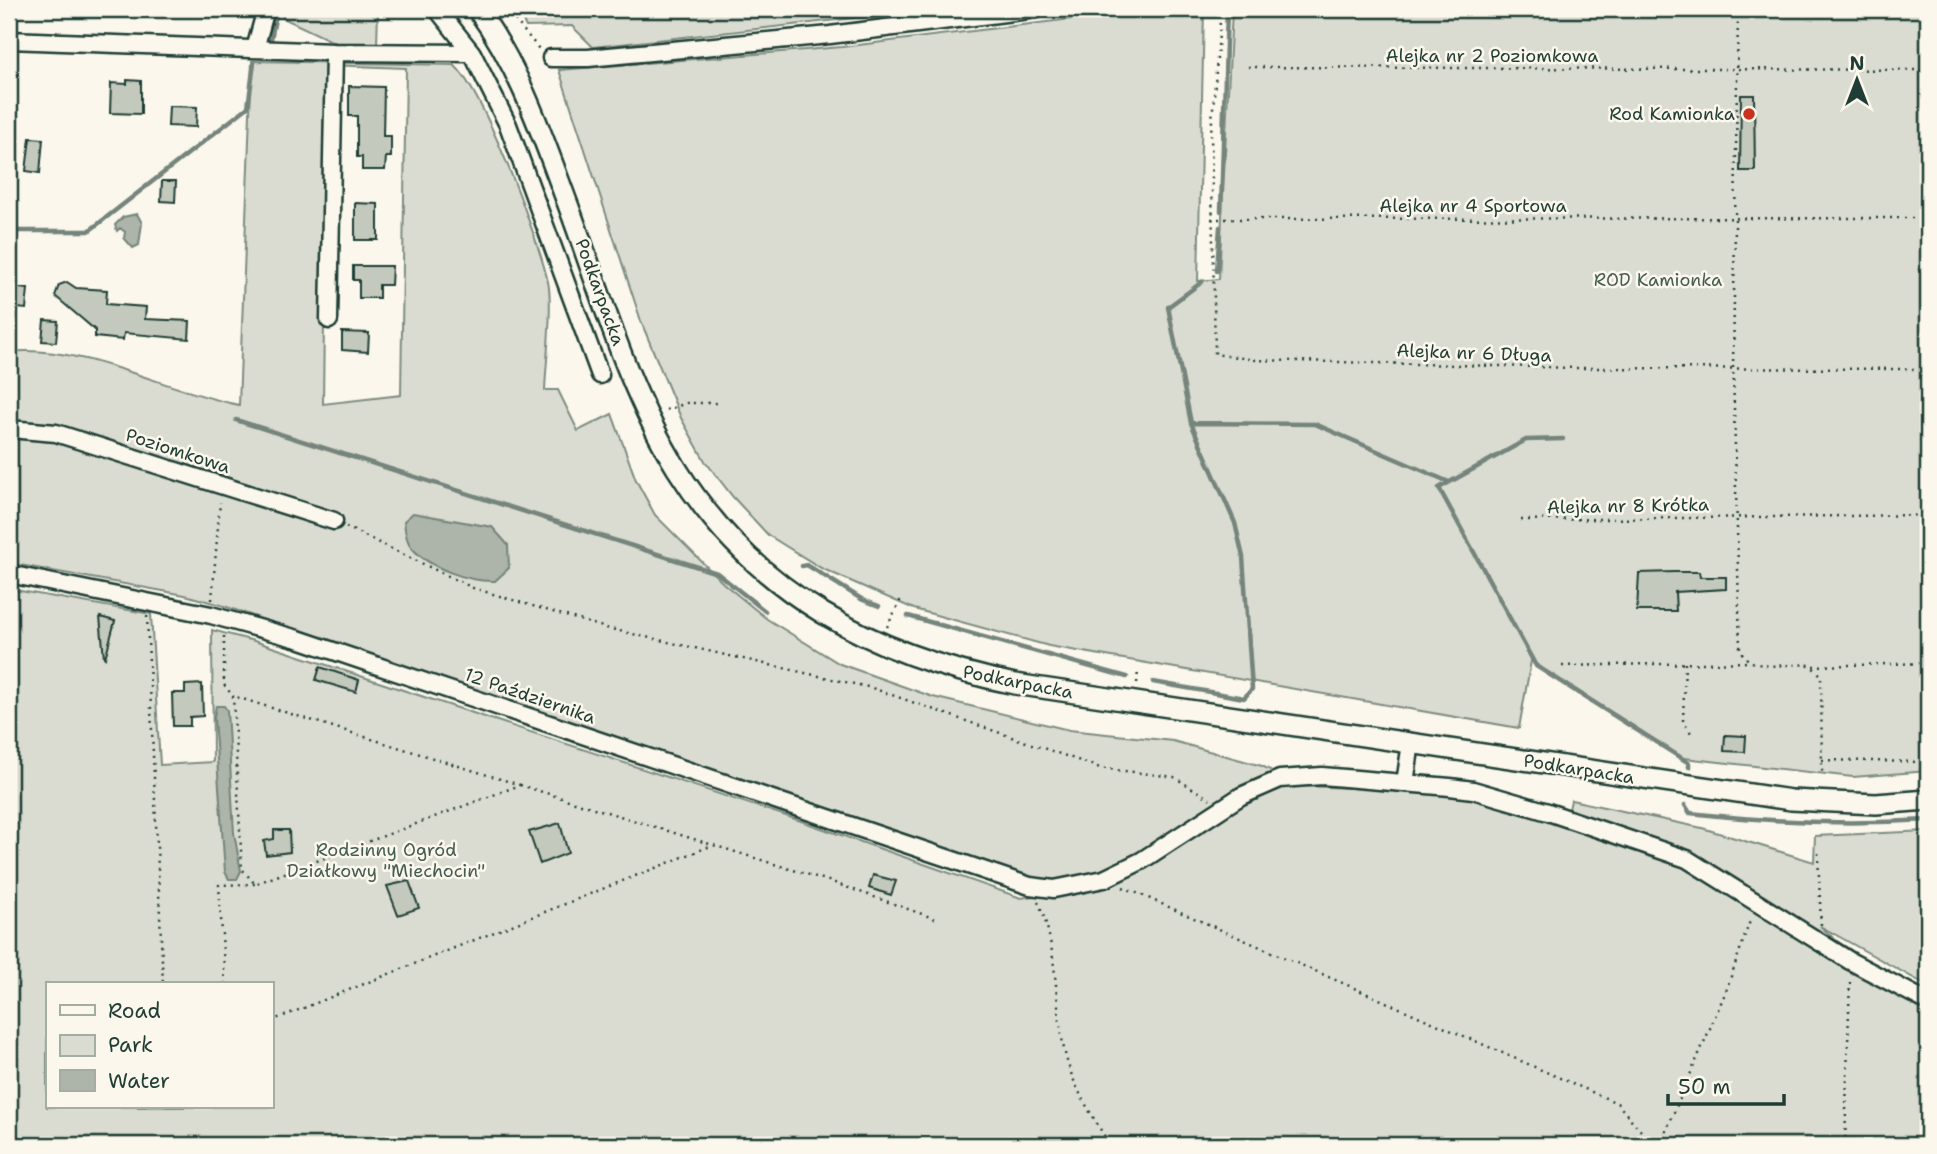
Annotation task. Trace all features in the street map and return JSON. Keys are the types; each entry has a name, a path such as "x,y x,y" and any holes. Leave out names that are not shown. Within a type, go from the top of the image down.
{"main road":[{"name":"Podkarpacka","path":"477,9 502,45 525,93 618,344 677,469 700,501 752,561 807,605 878,644 935,664 1015,684 1791,800 1876,804 1928,800"}],"street":[{"path":"255,49 266,9"},
{"path":"438,9 472,53 508,125 600,375"},
{"path":"551,58 588,58 830,35 1037,9"},
{"path":"9,40 334,52 472,53"},
{"path":"329,320 334,52"},
{"name":"Poziomkowa","path":"9,429 56,433 334,521"},
{"name":"12 Października","path":"9,574 218,617 374,664 1030,886 1054,889 1104,879 1141,862 1261,785 1280,779 1322,776 1473,790 1687,859 1850,961 1928,1002"},
{"path":"1405,783 1411,743"}],"path":[{"path":"506,9 534,45 551,58"},
{"path":"1211,219 1211,133 1221,9"},
{"path":"1738,9 1733,369 1740,649 1751,662"},
{"name":"Alejka nr 2 Poziomkowa","path":"1248,67 1928,70"},
{"name":"Alejka nr 4 Sportowa","path":"1211,219 1928,218"},
{"name":"Alejka nr 6 Długa","path":"1211,219 1215,354 1256,360 1577,368 1928,369"},
{"path":"651,418 687,403 718,402"},
{"path":"221,485 218,617 224,685 233,696 713,845 936,919"},
{"name":"Alejka nr 8 Krótka","path":"1521,520 1928,515"},
{"path":"334,521 473,588 606,628 872,688 1100,768 1174,777 1224,807"},
{"path":"878,644 901,599"},
{"path":"149,603 147,615 163,982"},
{"path":"1562,666 1751,662 1760,665 1834,667 1848,664 1928,663"},
{"path":"1685,663 1683,721 1693,736"},
{"path":"1810,665 1817,670 1822,681 1822,776"},
{"path":"233,696 242,869 255,884"},
{"path":"1822,760 1920,762"},
{"path":"225,982 219,885 255,884 520,785"},
{"path":"273,1020 713,845"},
{"path":"1818,852 1822,943"},
{"path":"1104,879 1617,1103 1653,1145"},
{"path":"1030,886 1042,910 1063,1047 1076,1091 1110,1145"},
{"path":"1660,1145 1726,991 1756,902"},
{"path":"1845,1145 1850,961"}],"green space":[{"path":"285,9 378,9 377,45 338,44 283,18"},
{"path":"517,9 936,9 593,47 572,26 526,27"},
{"name":"ROD Kamionka","path":"1153,9 1204,9 1198,281 1219,279 1232,9 1928,9 1928,771 1853,777 1684,758 1531,661 1519,728 1049,646 914,609 821,568 768,535 705,461 681,418 642,324 559,70 842,47"},
{"name":"Rodzinny Ogród Działkowy \"Miechocin\"","path":"252,61 454,65 480,104 509,167 548,282 550,305 545,390 558,390 578,431 612,414 636,480 655,515 723,583 767,619 840,664 933,697 1069,730 1173,741 1262,766 1302,786 1450,792 1580,827 1577,815 1569,809 1571,800 1702,828 1814,862 1815,836 1928,831 1928,986 1820,926 1837,941 1928,1001 1928,1145 9,1145 9,589 151,614 160,765 213,762 212,630 254,641 798,820 1021,898 1067,891 221,605 185,595 9,563 9,352 37,351 66,355 124,370 239,405","holes":["327,65 406,68 401,395 323,404"]}],"water":[{"path":"137,214 142,223 139,245 133,248 124,238 125,232 120,228 117,231 115,225 123,217"},
{"path":"413,513 492,527 508,545 509,568 495,581 485,581 450,572 428,562 412,548 407,539 404,521"},
{"path":"216,706 224,706 227,710 234,833 241,871 237,879 229,879 225,872 214,717"}],"building":[{"path":"127,80 141,81 141,114 110,113 111,83 127,84"},
{"path":"349,86 384,87 383,136 391,136 391,157 386,157 385,170 362,170 362,157 357,157 357,116 349,116"},
{"path":"1741,95 1754,95 1755,171 1740,171"},
{"path":"169,106 197,107 196,127 168,126"},
{"path":"30,138 43,139 40,173 26,171"},
{"path":"162,181 176,181 175,202 161,201"},
{"path":"355,203 378,204 378,240 355,240"},
{"path":"353,266 392,266 391,285 379,285 379,298 359,298 359,280 353,280"},
{"path":"67,282 76,288 107,290 106,304 146,307 145,319 190,321 189,339 124,333 123,340 95,337 95,330 55,296 59,285"},
{"path":"9,287 28,289 26,309 9,307"},
{"path":"44,320 58,321 56,342 42,341"},
{"path":"342,332 369,333 368,352 342,350"},
{"path":"1699,572 1700,577 1726,577 1726,589 1675,592 1676,611 1637,611 1639,573"},
{"path":"100,617 115,621 105,658 104,657"},
{"path":"320,667 359,680 356,692 316,680"},
{"path":"202,684 203,716 190,717 190,726 173,726 172,693 185,693 185,685"},
{"path":"1725,735 1746,736 1745,752 1724,751"},
{"path":"560,823 568,853 540,864 529,832"},
{"path":"274,830 289,830 290,852 266,855 264,841 274,839"},
{"path":"873,875 896,881 891,895 869,888"},
{"path":"409,881 419,908 398,915 387,886"}],"waterway":[{"path":"270,44 277,9"},
{"path":"1221,211 1227,9"},
{"path":"9,231 89,231 248,107 254,63"},
{"path":"1217,271 1220,227"},
{"path":"1153,682 1244,698 1252,689 1243,557 1235,523 1191,423 1168,307 1202,282"},
{"path":"236,420 717,573 765,611"},
{"path":"1191,423 1315,424 1449,482"},
{"path":"1563,439 1526,440 1439,488 1536,666 1689,763 1689,767"},
{"path":"802,566 807,565 863,600 879,606"},
{"path":"908,616 1127,677"},
{"path":"1685,805 1690,813 1749,819 1839,822 1928,820"}],"place":[{"name":"Rod Kamionka","path":"1749,114"}]}
